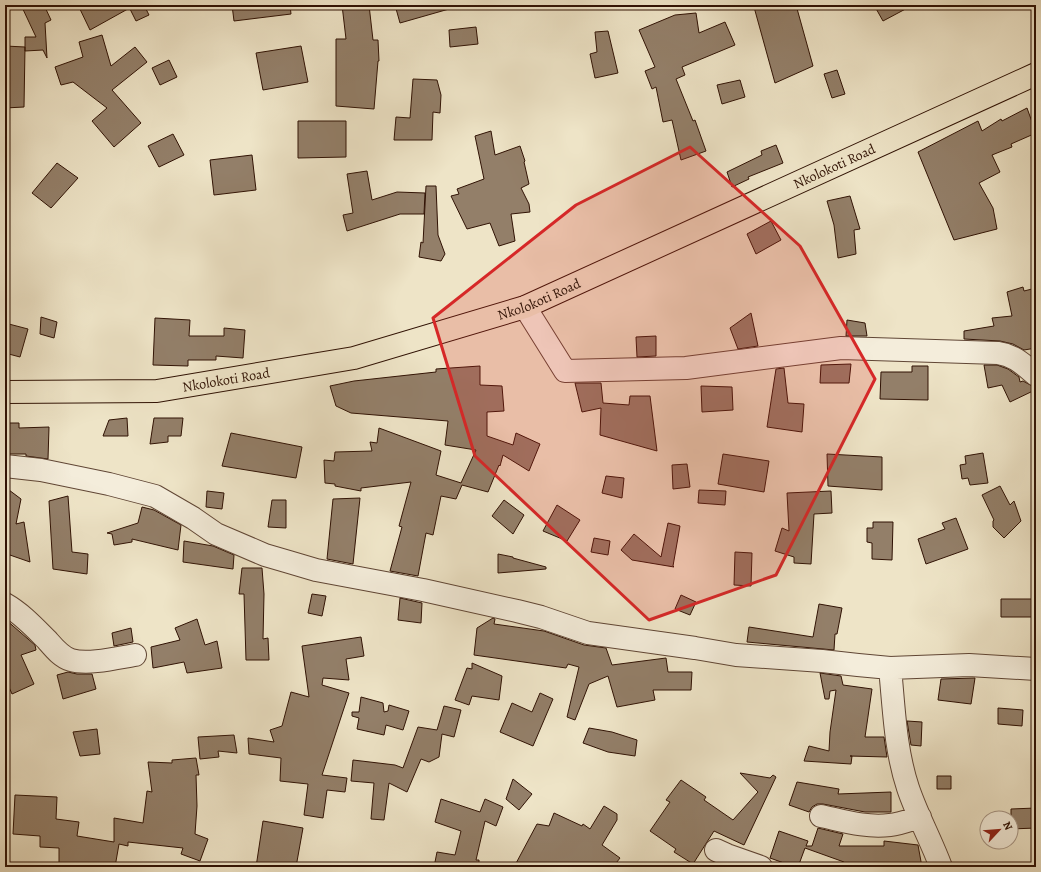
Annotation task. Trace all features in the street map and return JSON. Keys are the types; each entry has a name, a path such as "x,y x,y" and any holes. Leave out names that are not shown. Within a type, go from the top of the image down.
{"main road":[{"name":"Nkolokoti Road","path":"5,392 157,391 354,358 525,307 1036,74"}],"street":[{"path":"525,307 565,371 686,368 841,348 1007,354 1016,359 1036,375"},
{"path":"5,466 41,470 109,484 155,496 193,518 216,534 265,555 316,570 437,593 523,612 588,633 736,655 890,668 969,664 1036,669"},
{"path":"5,604 14,609 60,654 70,660 82,661 135,655"},
{"path":"890,668 896,730 908,788 941,867"},
{"path":"821,816 863,826 890,825 920,817"},
{"path":"716,850 727,856 761,867"}],"highlighted area":[{"path":"690,147 800,246 875,379 776,575 649,620 475,456 433,318 576,205"}],"building":[{"path":"21,5 44,5 51,20 45,23 47,58 43,50 25,51 25,37 36,37"},
{"path":"78,5 135,5 90,30"},
{"path":"137,5 144,5 149,15 136,21 130,9"},
{"path":"232,5 290,5 291,14 234,21"},
{"path":"342,5 369,5 373,40 378,40 379,61 374,109 336,106 336,39 346,39"},
{"path":"395,5 448,5 449,9 400,23"},
{"path":"763,5 796,5 813,66 775,83 754,7"},
{"path":"874,5 913,5 883,21"},
{"path":"696,13 699,33 725,22 735,45 682,67 685,75 676,79 693,121 695,120 706,151 681,160 672,120 663,122 656,87 652,89 645,71 655,67 639,30 675,15"},
{"path":"476,27 478,44 450,47 449,30"},
{"path":"608,31 618,73 595,78 590,54 597,52 595,32"},
{"path":"102,35 111,66 135,47 147,62 112,90 141,123 114,147 92,121 107,108 73,82 61,85 55,67 83,57 79,42"},
{"path":"5,46 25,47 24,107 5,108"},
{"path":"301,46 308,82 263,90 256,53"},
{"path":"169,60 177,77 160,85 152,68"},
{"path":"837,70 845,94 832,98 824,74"},
{"path":"413,79 437,80 441,95 440,113 433,112 432,140 394,140 396,117 410,118"},
{"path":"740,80 745,97 722,104 717,85"},
{"path":"1027,108 1036,133 1011,144 1012,147 992,155 1000,172 979,183 993,208 997,229 954,240 918,152 978,121 982,131 1001,119 1002,121"},
{"path":"298,121 346,121 346,157 298,158"},
{"path":"491,131 495,155 520,146 525,161 529,184 521,188 529,204 530,212 511,214 515,241 499,246 490,223 467,229 451,196 459,194 457,189 484,179 475,136"},
{"path":"173,134 184,155 159,167 148,146"},
{"path":"776,145 783,163 748,177 749,179 732,187 727,172 762,155 761,151"},
{"path":"252,155 256,190 214,195 210,160"},
{"path":"57,163 78,178 51,208 32,193"},
{"path":"367,171 372,200 397,192 425,193 424,214 400,214 347,231 343,215 353,213 347,174"},
{"path":"426,186 436,186 438,235 445,254 441,261 419,257 421,242 423,243"},
{"path":"850,196 860,229 854,230 856,254 838,258 834,225 827,201"},
{"path":"771,221 781,240 756,254 747,234"},
{"path":"1023,287 1024,291 1036,288 1036,348 1024,350 1013,344 1000,341 964,339 964,331 994,326 992,318 1012,316 1007,292"},
{"path":"751,313 758,346 738,349 730,328"},
{"path":"41,317 57,322 54,338 40,334"},
{"path":"155,318 190,320 189,336 224,336 224,328 245,330 243,358 216,356 216,360 188,360 188,366 153,365"},
{"path":"847,320 865,323 867,336 846,336"},
{"path":"5,323 28,329 20,357 5,353"},
{"path":"656,336 656,356 637,357 636,337"},
{"path":"851,364 849,383 820,383 821,365"},
{"path":"984,365 997,365 1008,369 1019,377 1020,382 1023,381 1034,387 1035,390 1010,402 1002,385 988,388"},
{"path":"480,366 480,385 502,386 504,411 487,412 487,436 513,445 516,433 540,444 529,471 503,455 500,466 499,465 488,492 462,485 456,499 441,496 433,535 426,533 418,576 390,571 402,527 399,526 411,482 361,488 361,491 335,486 335,484 325,483 324,460 334,461 335,452 372,451 370,442 377,443 379,428 441,451 436,475 461,483 476,450 445,445 448,421 351,413 336,406 330,386 354,381 436,372 436,369"},
{"path":"912,366 928,366 928,400 880,399 881,372 912,372"},
{"path":"784,368 788,403 804,404 802,432 767,427 776,369"},
{"path":"575,383 601,383 603,403 629,405 630,396 650,396 657,451 600,435 601,408 582,412"},
{"path":"701,386 732,387 733,410 702,412"},
{"path":"127,418 128,436 103,436 109,420"},
{"path":"154,418 183,418 181,436 168,436 168,442 150,444"},
{"path":"5,423 19,423 19,428 49,427 48,459 26,456 26,454 5,454"},
{"path":"231,433 302,447 296,478 222,466"},
{"path":"983,453 988,483 970,485 968,478 962,479 960,465 966,464 965,456"},
{"path":"723,454 769,461 764,492 718,484"},
{"path":"827,454 882,457 882,490 828,486"},
{"path":"687,464 690,487 673,489 672,465"},
{"path":"606,476 624,478 622,498 602,493"},
{"path":"1000,486 1010,505 1014,501 1021,521 1004,538 993,527 994,520 982,495"},
{"path":"5,487 21,499 16,524 24,522 30,562 7,554 5,545"},
{"path":"699,490 726,491 725,505 698,503"},
{"path":"207,491 224,493 222,509 206,507"},
{"path":"831,491 832,513 814,514 811,564 794,563 794,557 775,551 782,528 789,531 787,493"},
{"path":"68,496 72,552 88,554 87,574 53,569 49,501"},
{"path":"360,498 353,564 327,559 333,499"},
{"path":"272,500 286,500 286,528 268,527"},
{"path":"504,500 524,515 513,534 492,516"},
{"path":"557,505 580,520 567,541 543,531"},
{"path":"142,507 154,510 181,525 178,550 132,539 132,542 114,545 112,534 107,533 138,523"},
{"path":"956,518 968,549 926,564 918,539 945,529 942,523"},
{"path":"873,522 893,522 892,560 872,559 872,543 867,542 867,528 873,528"},
{"path":"668,523 680,526 674,567 632,560 621,550 634,534 661,557"},
{"path":"594,538 610,541 608,555 591,552"},
{"path":"184,541 213,546 234,555 233,569 183,562"},
{"path":"735,552 752,553 751,586 734,585"},
{"path":"498,554 546,567 546,569 498,573"},
{"path":"242,568 262,568 264,594 263,639 268,638 269,660 246,660 244,594 239,594"},
{"path":"312,594 326,596 322,616 308,613"},
{"path":"681,595 696,602 690,615 675,609"},
{"path":"400,598 422,603 421,623 398,620"},
{"path":"1001,599 1036,599 1036,617 1001,617"},
{"path":"819,604 842,608 837,634 835,634 834,650 747,642 749,627 813,637"},
{"path":"493,618 495,619 494,624 544,631 584,645 606,648 612,665 666,658 668,672 692,672 691,690 653,690 655,700 617,707 608,676 589,684 575,720 567,717 579,667 568,664 566,668 474,655 477,628"},
{"path":"5,619 35,645 36,650 21,655 34,684 12,694 5,678"},
{"path":"197,619 205,645 217,641 222,668 187,673 184,662 153,668 151,647 180,640 175,628"},
{"path":"131,628 133,642 114,646 112,633"},
{"path":"361,637 364,656 346,659 349,680 323,678 322,685 349,693 322,775 347,778 345,792 327,790 323,818 304,815 308,784 280,781 281,758 249,754 248,738 274,742 270,730 282,726 291,692 309,697 302,646"},
{"path":"472,663 502,676 499,700 472,696 469,705 455,700 467,668 472,669"},
{"path":"68,672 77,674 92,674 96,689 63,699 57,675"},
{"path":"820,673 841,676 843,685 872,689 865,737 884,737 887,757 852,756 851,764 804,761 809,746 829,751 836,690 830,691 829,699 825,699"},
{"path":"975,678 971,704 938,700 941,679"},
{"path":"540,693 553,699 533,746 500,732 512,703 532,712"},
{"path":"361,697 383,703 384,712 388,711 389,705 409,711 403,730 386,725 384,735 357,729 359,718 352,716 352,712 359,712"},
{"path":"444,706 461,710 454,737 442,734 439,757 429,762 421,759 407,792 389,783 384,820 371,819 374,783 351,781 353,760 395,765 403,768 418,727 437,730"},
{"path":"998,708 1023,710 1022,726 998,724"},
{"path":"907,721 922,722 921,746 911,745"},
{"path":"589,728 612,732 637,740 635,756 608,752 583,743"},
{"path":"97,729 100,754 80,756 73,732"},
{"path":"234,735 237,753 218,751 219,757 200,759 198,737"},
{"path":"196,758 199,775 196,775 197,806 195,834 208,839 200,861 181,854 183,848 128,842 128,846 119,844 115,867 59,867 59,848 40,847 40,836 13,834 15,795 57,797 56,819 79,822 77,836 114,842 114,818 143,823 147,791 152,792 148,762 172,763 172,760"},
{"path":"740,773 770,778 773,775 776,777 744,845 714,831 693,864 674,852 676,849 650,831 670,802 666,800 681,780 706,797 704,800 733,820 758,792"},
{"path":"937,776 951,776 951,789 937,789"},
{"path":"513,779 532,794 519,810 506,799"},
{"path":"797,782 839,789 838,794 891,792 891,812 865,812 817,804 812,807 809,812 789,805"},
{"path":"441,799 480,812 485,799 503,807 496,826 485,821 476,860 479,860 479,867 434,867 437,852 455,855 461,831 435,822"},
{"path":"604,806 617,814 617,820 602,845 620,858 613,867 514,867 537,824 549,826 554,813 582,826 583,824 590,829"},
{"path":"1036,808 1036,828 1019,829 1019,810 1011,809"},
{"path":"263,821 303,828 296,867 256,867"},
{"path":"818,828 843,834 839,846 884,846 884,841 918,845 922,867 843,867 844,862 805,848 798,867 770,858 779,831 808,841 806,846 812,846"}]}
